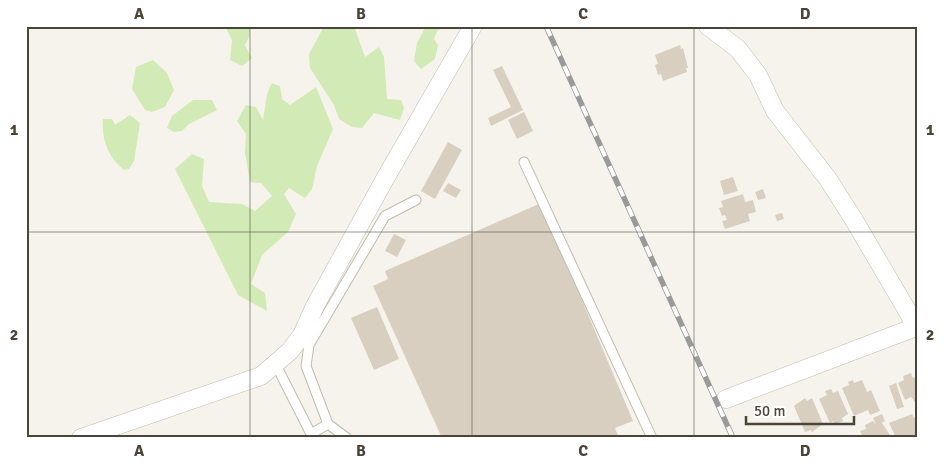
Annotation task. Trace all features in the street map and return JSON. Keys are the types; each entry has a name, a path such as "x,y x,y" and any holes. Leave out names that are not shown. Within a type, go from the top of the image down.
{"street":[{"path":"81,438 252,379 276,365 290,351 302,335 315,306 372,203 473,26"},
{"path":"708,26 738,49 758,75 775,111 838,196 917,328 726,399"}],"lane":[{"path":"524,162 652,438"},
{"path":"347,438 328,424 306,366 310,345 385,216 416,200"},
{"path":"276,365 312,436 328,424"}],"green space":[{"path":"225,26 250,26 250,35 245,45 252,58 242,66 230,60 232,40"},
{"path":"321,26 354,26 365,57 379,47 384,57 387,99 401,100 404,108 400,120 374,113 362,128 352,127 339,119 334,105 310,68 309,54 322,30"},
{"path":"426,26 446,26 437,31 434,39 438,45 435,59 421,69 414,61 417,43"},
{"path":"153,60 167,73 174,90 165,107 152,112 145,110 132,89 136,67"},
{"path":"272,83 280,86 282,99 290,105 316,87 333,129 317,166 312,189 305,198 289,188 284,194 296,214 288,232 262,255 251,284 265,293 267,311 238,295 175,169 192,154 204,159 202,186 209,202 242,204 255,211 272,196 261,183 250,182 245,153 246,134 237,121 246,105 256,107 263,120 267,96"},
{"path":"193,100 212,100 217,110 189,124 182,131 174,132 167,128 172,116"},
{"path":"130,115 140,123 134,161 129,169 124,170 114,160 107,147 103,133 103,119 112,119 115,125"}],"building":[{"path":"680,45 681,49 683,48 688,68 686,68 687,72 663,81 661,74 658,75 655,65 658,64 655,55"},
{"path":"502,66 523,110 491,126 488,118 511,107 493,70"},
{"path":"524,112 533,131 517,139 508,120"},
{"path":"448,142 462,150 435,199 421,191"},
{"path":"733,177 738,191 724,195 720,181"},
{"path":"448,183 461,190 456,198 443,191"},
{"path":"763,189 766,198 758,200 755,192"},
{"path":"743,194 745,202 753,200 756,212 748,214 750,221 725,229 722,221 727,220 725,215 722,216 719,208 723,207 721,201"},
{"path":"541,203 633,421 615,428 619,438 442,438 373,286 388,279 385,271"},
{"path":"782,213 784,219 777,221 775,215"},
{"path":"394,234 406,240 397,257 385,251"},
{"path":"377,307 399,359 374,370 351,318"},
{"path":"911,373 913,378 918,376 918,401 915,402 911,397 905,400 898,383 904,380 903,376"},
{"path":"853,380 854,383 862,380 867,392 871,390 880,411 870,415 868,410 854,416 842,388 849,385 848,382"},
{"path":"896,383 904,407 897,409 889,386"},
{"path":"831,389 833,393 838,391 848,414 842,418 843,421 835,424 833,421 830,423 819,399 827,395 825,391"},
{"path":"805,398 807,401 812,398 823,424 812,432 811,430 805,432 794,406"},
{"path":"882,414 885,421 882,423 892,438 863,438 860,431 866,429 865,425 873,421 876,425 873,418"},
{"path":"912,414 914,418 918,416 918,438 896,438 889,423"}],"railway":[{"path":"546,26 733,438"}]}
